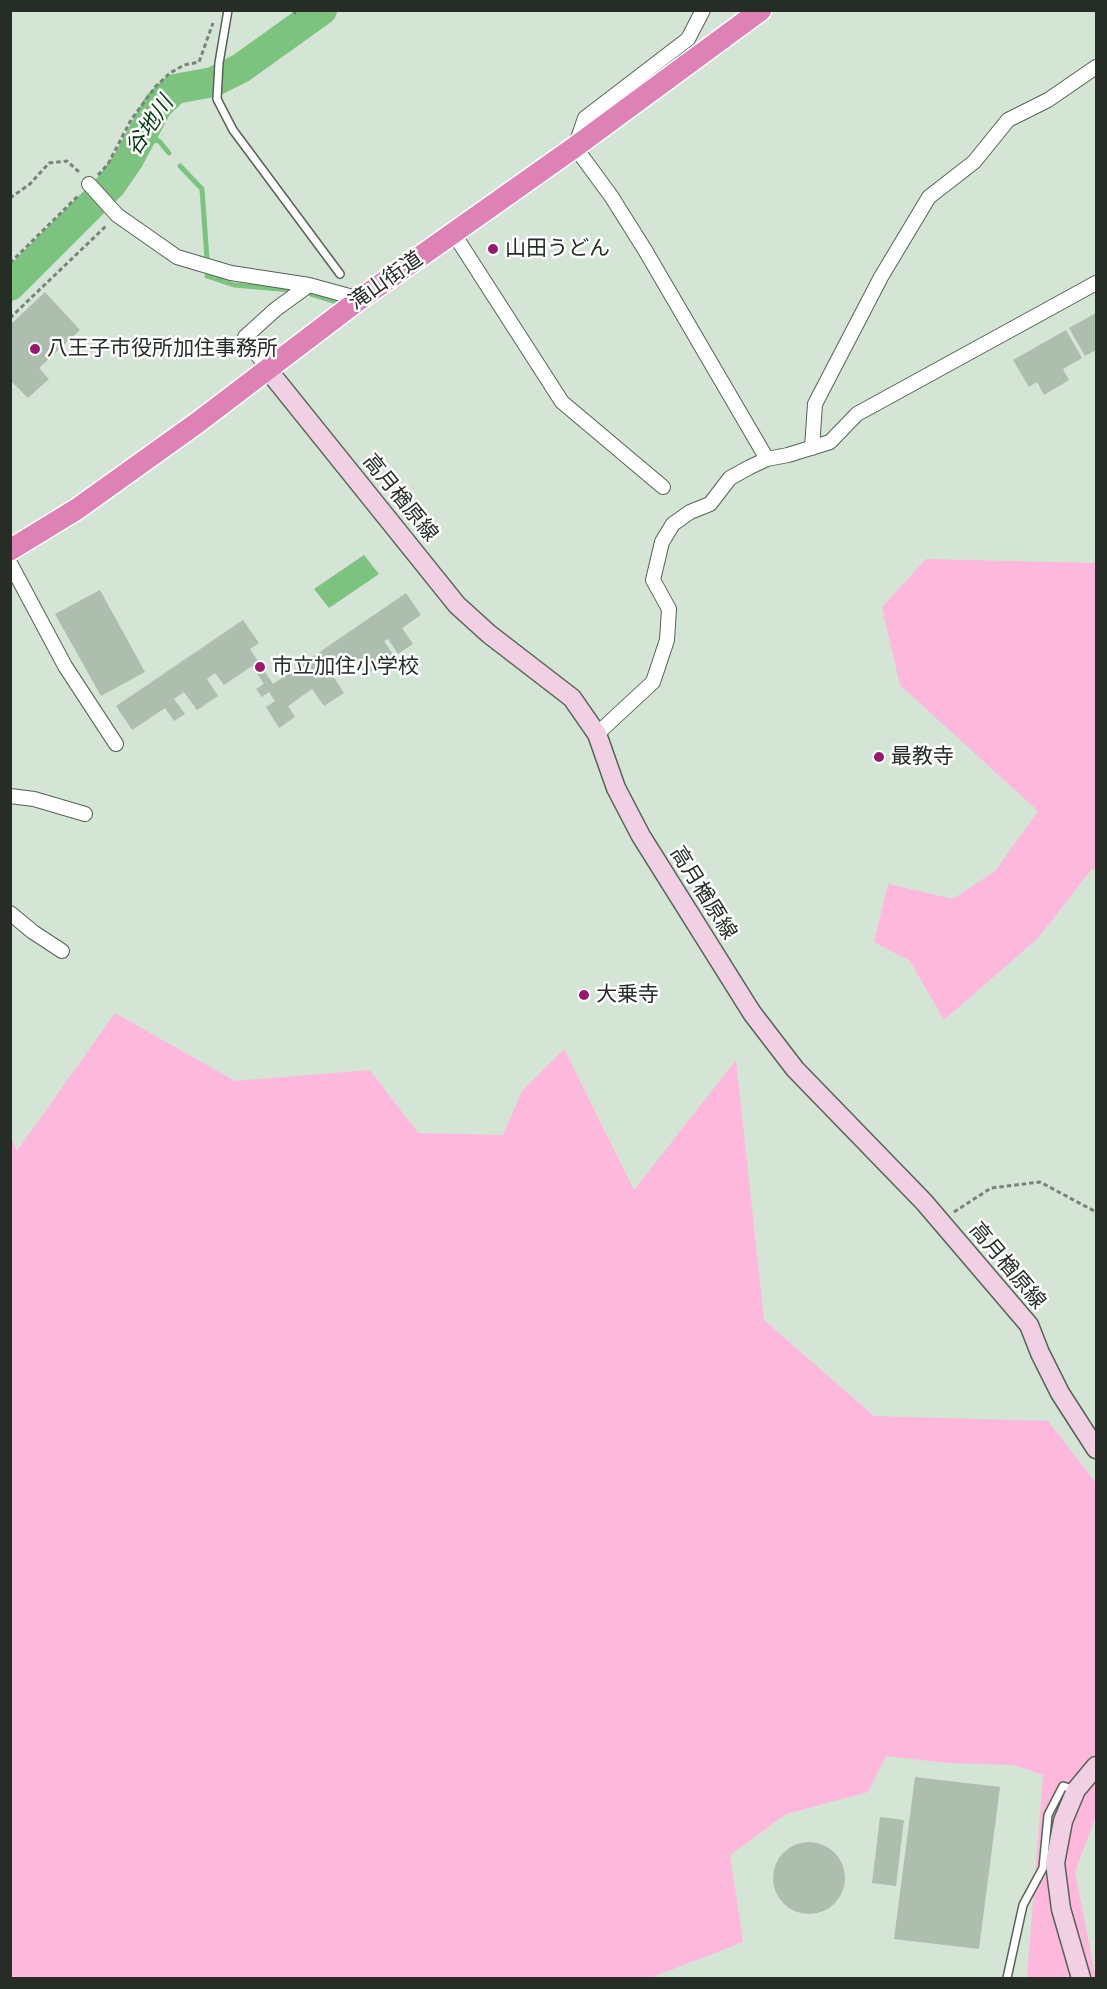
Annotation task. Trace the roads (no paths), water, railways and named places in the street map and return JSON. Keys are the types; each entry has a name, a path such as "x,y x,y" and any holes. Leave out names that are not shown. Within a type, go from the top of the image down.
{"highway":[{"name":"滝山街道","path":"10,550 77,509 360,299 575,147 761,10"}],"main road":[{"name":"高月楢原線","path":"267,370 457,605 489,634 572,698 597,734 616,788 641,836 752,1013 795,1070 924,1202 1029,1325 1060,1393 1096,1449"},
{"path":"1081,1978 1061,1909 1056,1863 1063,1821 1077,1790 1096,1766"}],"street":[{"path":"704,10 688,39 585,118 575,147 611,196 645,250 767,459"},
{"path":"812,448 815,404 881,277 929,197 974,162 1008,120 1048,100 1096,67"},
{"path":"91,186 114,211 177,257 231,273 309,285 360,299"},
{"path":"454,234 562,402 663,487"},
{"path":"597,734 653,682 667,640 669,609 653,580 662,542 673,524 710,504 730,478 767,459 830,442 857,414 1096,283"},
{"path":"267,370 245,338 276,309 309,285"},
{"path":"10,563 65,666 116,744"},
{"path":"10,796 34,799 85,814"},
{"path":"10,913 62,951"}],"lane":[{"path":"228,10 219,63 218,99 233,130 340,274"},
{"path":"1007,1978 1023,1905 1043,1868 1048,1815 1063,1786 1077,1790"}],"waterway":[{"name":"谷地川","path":"10,286 111,185 129,159 158,105 175,89 213,82 241,68 322,10"},
{"path":"141,137 159,141 169,153"},
{"path":"180,166 202,189 207,259"},
{"path":"207,276 234,285 291,290"},
{"path":"311,294 337,302"}],"place":[{"name":"山田うどん","path":"493,249"},
{"name":"八王子市役所加住事務所","path":"35,349"},
{"name":"市立加住小学校","path":"260,667"},
{"name":"最教寺","path":"879,757"},
{"name":"大乗寺","path":"584,995"}]}
